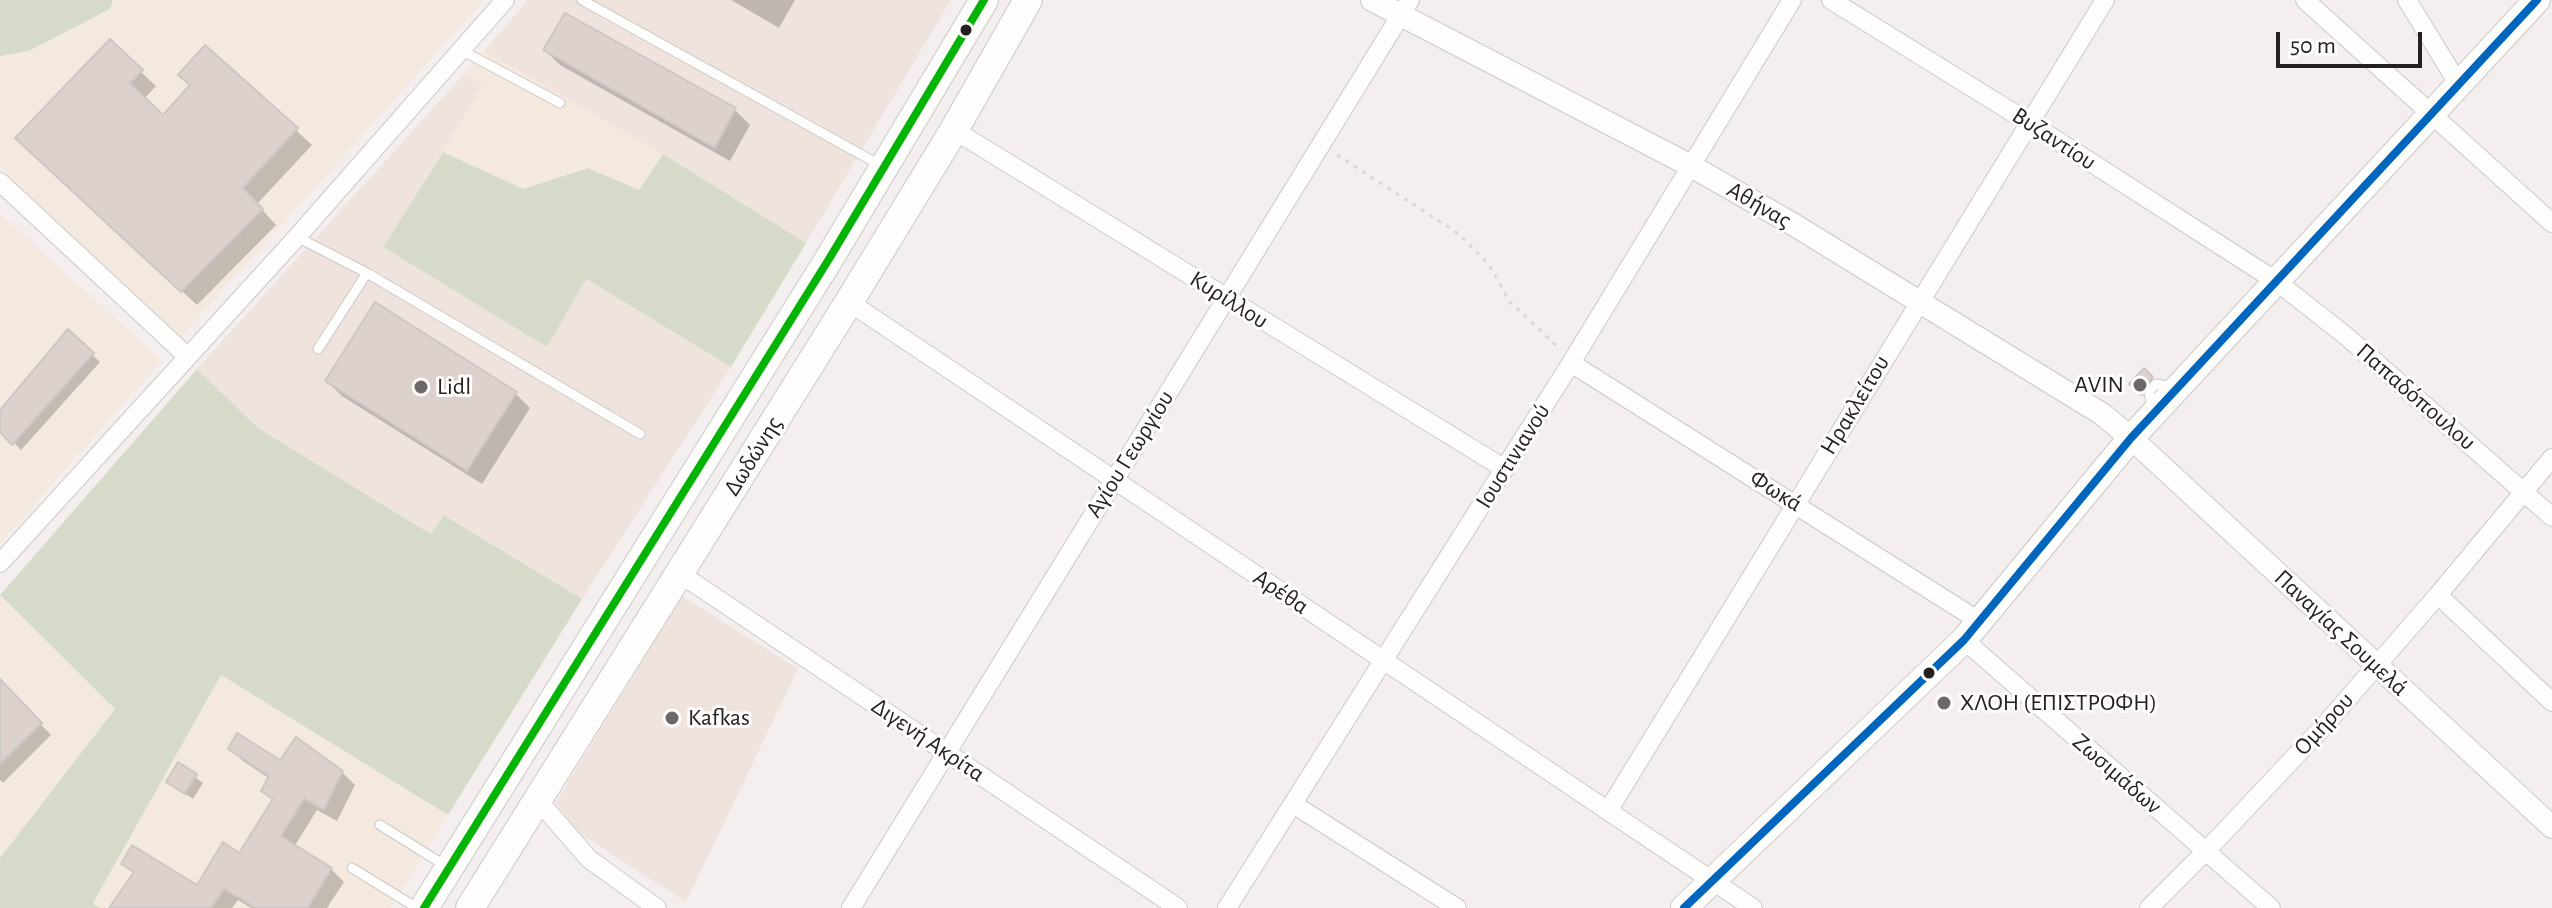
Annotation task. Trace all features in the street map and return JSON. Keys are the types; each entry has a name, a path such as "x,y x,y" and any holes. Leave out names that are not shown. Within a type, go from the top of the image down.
{"main road":[{"name":"Δωδώνης","path":"424,908 884,167 984,0"},
{"name":"Δωδώνης","path":"470,908 849,302 954,130 1028,0"},
{"path":"1684,908 1972,631 2152,414 2537,0"}],"street":[{"path":"0,563 297,237 505,0"},
{"name":"Αθήνας","path":"1372,0 1405,7 1691,166 2088,405 2131,438"},
{"name":"Ιουστινιανού","path":"1227,908 1571,363 1792,0"},
{"name":"Βυζαντίου","path":"1831,0 2276,281"},
{"name":"Ηρακλείτου","path":"1608,811 2105,0"},
{"path":"2305,0 2552,223"},
{"path":"2407,0 2459,85"},
{"name":"Αγίου Γεωργίου","path":"851,908 1405,7"},
{"name":"Κυρίλλου","path":"954,130 1505,469"},
{"path":"0,182 188,357"},
{"name":"Παπαδόπουλου","path":"2276,281 2346,336 2552,517"},
{"name":"Αρέθα","path":"849,302 1753,908"},
{"name":"Φωκά","path":"1571,363 1795,504 1972,631"},
{"name":"Παναγίας Σουμελά","path":"2131,438 2552,827"},
{"name":"Ομήρου","path":"2149,908 2287,766 2438,595 2552,458"},
{"name":"Διγενή Ακρίτα","path":"679,573 1178,908"},
{"path":"2438,595 2552,702"},
{"name":"Ζωσιμάδων","path":"1972,631 2271,908"},
{"path":"537,799 589,859 657,908"},
{"path":"1293,804 1457,908"}],"lane":[{"path":"582,0 884,167"},
{"path":"461,50 560,103"},
{"path":"297,237 367,273 640,434"},
{"path":"318,349 367,273"},
{"path":"380,825 449,868"},
{"path":"352,868 417,908"}],"path":[{"path":"1321,144 1456,232 1489,265 1510,302 1554,342 1571,363"}],"shaded area":[{"path":"113,0 484,0 181,337 0,167 0,56 29,51 110,10"},
{"path":"528,0 951,0 806,243 663,154 484,51"},
{"path":"484,51 663,154 639,190 588,168 522,189 443,152 483,85 464,74"},
{"path":"464,74 484,85 383,247 547,346 585,279 731,367 582,599 445,515 432,534 258,428 197,369"},
{"path":"0,214 162,360 0,544"},
{"path":"0,596 115,709 0,858"},
{"path":"682,596 798,669 686,902 576,831 556,802"},
{"path":"221,675 448,815 391,908 100,908 93,903"}],"green space":[{"path":"0,0 113,0 110,9 29,51 0,56"},
{"path":"443,152 523,189 588,168 639,190 663,154 806,243 731,367 586,279 547,347 383,247"},
{"path":"197,369 258,428 431,534 444,515 582,599 448,815 221,675 93,903 100,908 0,908 0,858 115,709 0,595"}],"building":[{"path":"565,13 736,108 715,148 543,50"},
{"path":"110,39 143,70 130,83 163,115 190,85 178,75 205,45 298,128 243,188 263,209 181,292 15,138"},
{"name":"Lidl","path":"375,302 517,392 467,471 325,381"},
{"path":"68,329 94,353 12,445 0,432 0,410"},
{"path":"2144,368 2153,377 2143,386 2141,395 2129,384"},
{"path":"0,679 42,723 0,764"},
{"path":"237,733 280,760 296,737 343,771 324,810 304,799 281,836 332,868 308,908 256,908 224,889 211,908 109,908 134,872 121,864 132,845 197,885 223,842 239,853 273,799 261,791 269,776 228,749"},
{"path":"178,762 197,774 185,794 166,782"}],"transit line":[{"path":"424,908 829,259 984,0"},
{"path":"1684,908 1964,640 2131,438 2537,0"}],"place":[{"name":"AVIN","path":"2140,385"},
{"name":"Lidl","path":"421,387"},
{"name":"ΧΛΟΗ (ΕΠΙΣΤΡΟΦΗ)","path":"1944,703"},
{"name":"Kafkas","path":"672,718"}]}
